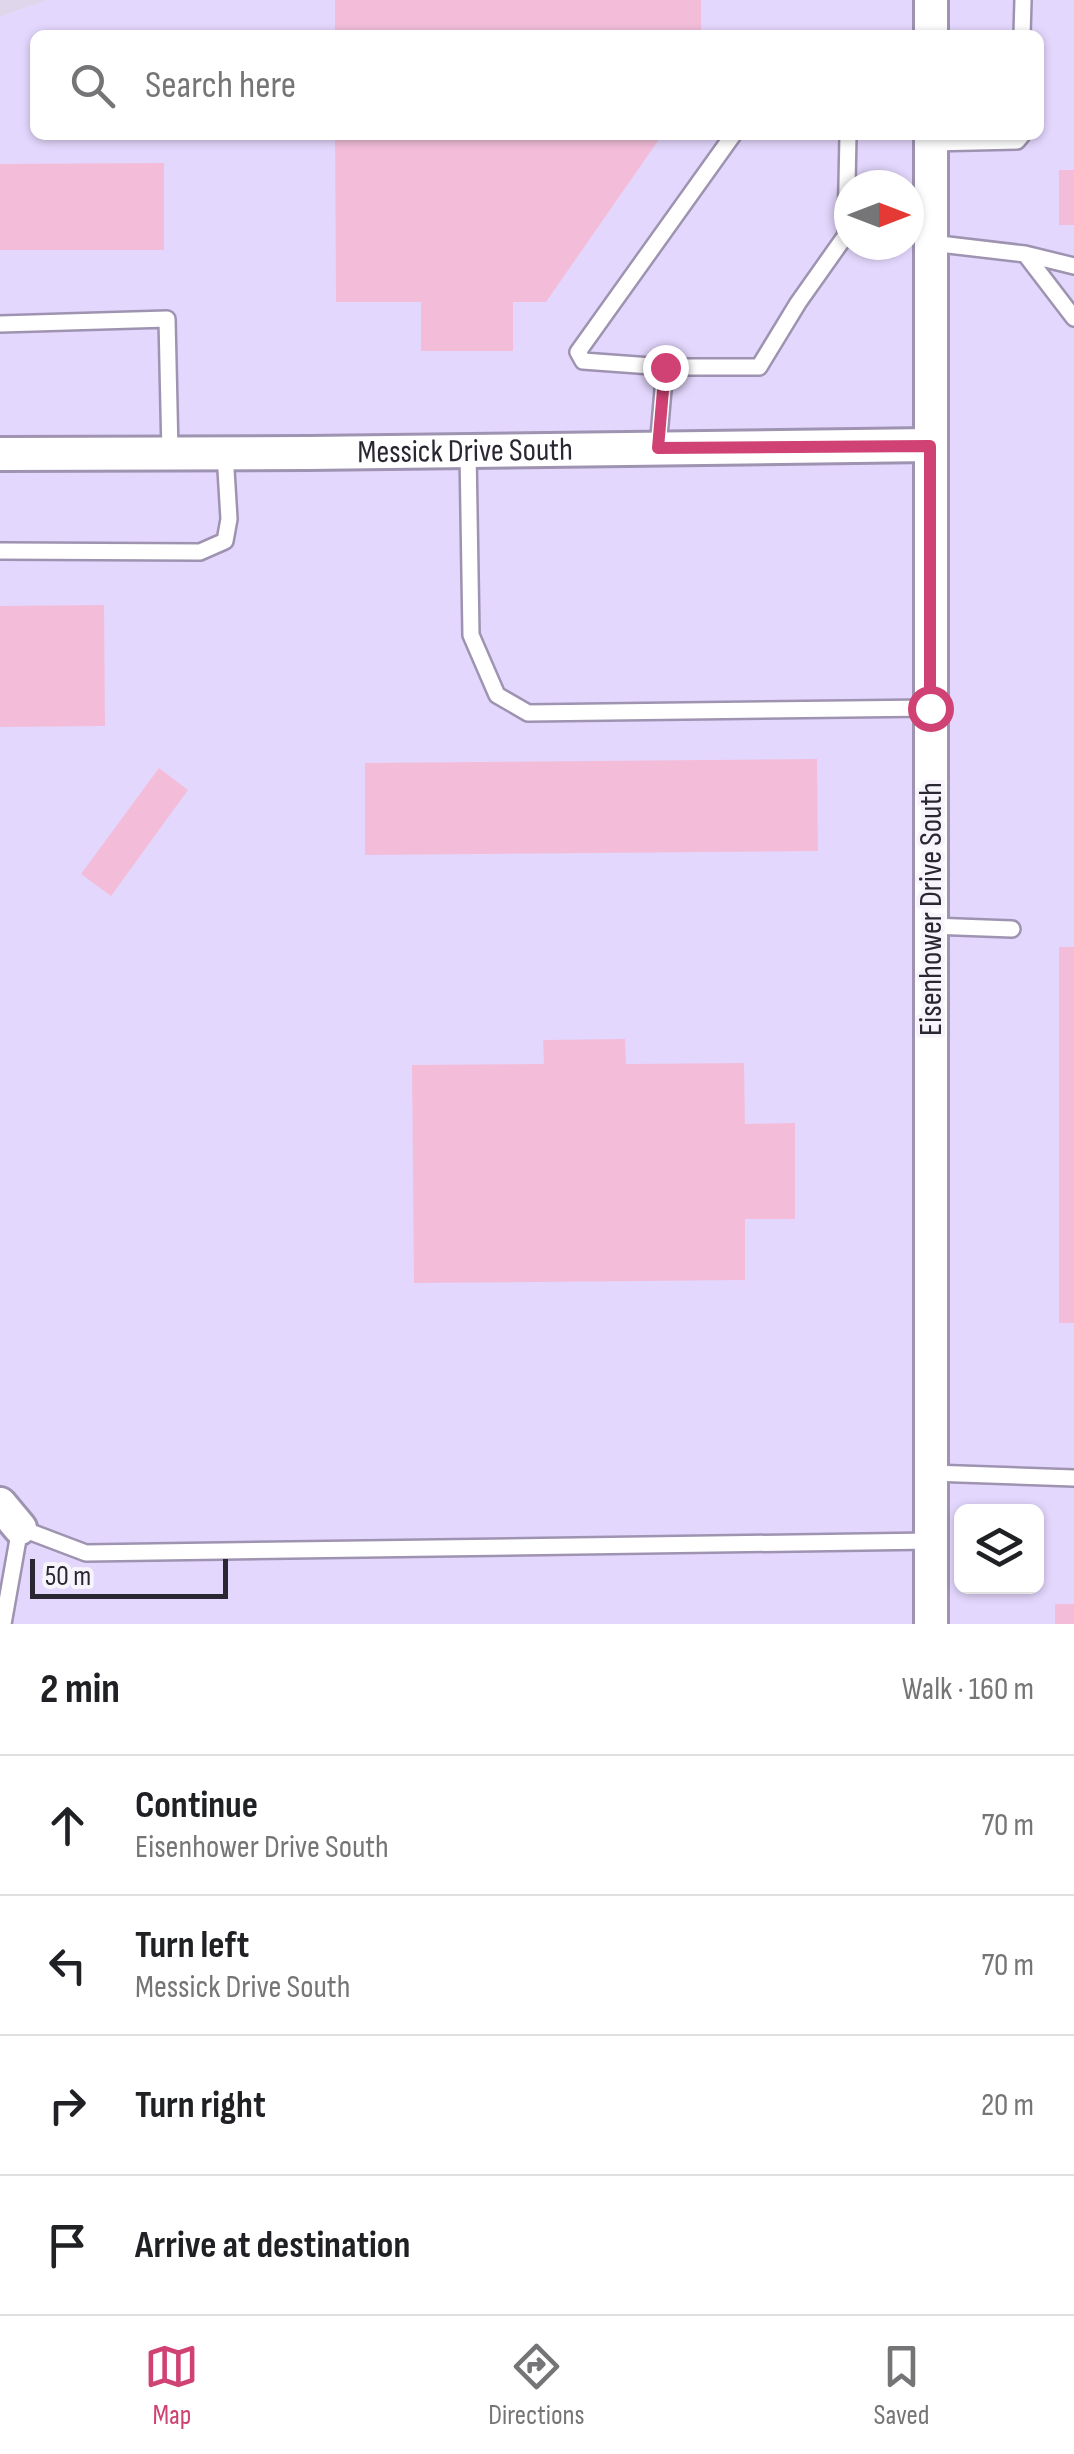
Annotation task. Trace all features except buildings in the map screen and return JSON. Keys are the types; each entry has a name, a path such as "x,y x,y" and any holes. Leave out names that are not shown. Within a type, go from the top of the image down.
{"street":[{"path":"931,0 931,30"},
{"name":"Eisenhower Drive South","path":"931,140 931,1624"},
{"name":"Messick Drive South","path":"0,454 930,446"}],"lane":[{"path":"1022,0 1022,30"},
{"path":"729,140 578,352 583,361 665,367 759,367 846,234 848,140"},
{"path":"960,140 1018,140"},
{"path":"930,243 1026,254 1074,266"},
{"path":"1026,254 1074,318"},
{"path":"0,324 167,320 170,453"},
{"path":"658,448 665,367"},
{"path":"468,451 471,636 497,695 528,713 930,708"},
{"path":"0,550 200,552 225,541 229,519 224,453"},
{"path":"930,926 1012,929"},
{"path":"931,1473 1074,1478"},
{"path":"3,1624 10,1516 86,1553 931,1541"}],"shaded area":[{"path":"0,0 47,0 0,17"},
{"path":"47,0 1074,0 1074,1624 0,1624 0,17"}],"route":[{"path":"665,367 658,448 930,446 930,708"}]}
